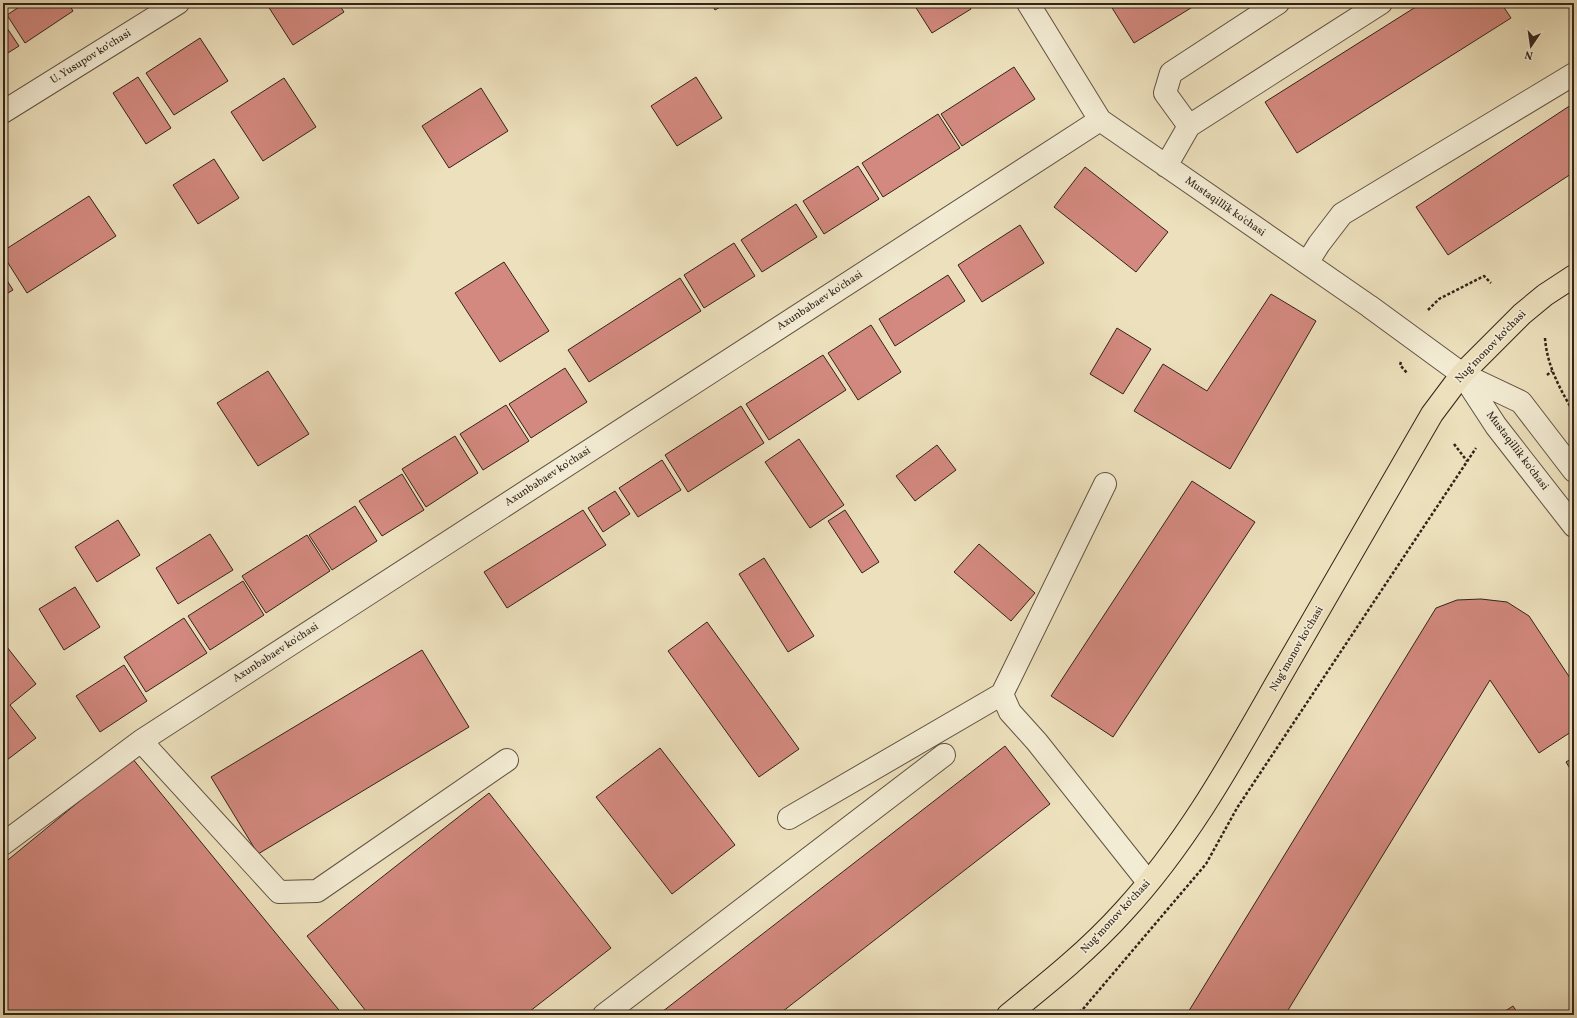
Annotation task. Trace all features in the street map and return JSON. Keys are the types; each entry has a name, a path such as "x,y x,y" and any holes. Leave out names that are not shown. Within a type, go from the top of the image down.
{"main road":[{"name":"Nugʻmonov koʻchasi","path":"1008,1015 1076,960 1126,910 1148,882 1190,826 1228,766 1432,414 1462,374 1522,314 1545,295 1574,276"}],"street":[{"name":"U. Yusupov ko‘chasi","path":"3,112 178,3"},
{"name":"Mustaqillik ko'chasi","path":"1028,3 1100,120 1306,263 1462,374 1521,402 1574,471"},
{"path":"1189,126 1165,93 1171,72 1278,3"},
{"path":"1166,166 1189,126 1381,3"},
{"path":"1306,263 1342,214 1574,74"},
{"name":"Axunbabaev ko'chasi","path":"3,844 141,741 1100,120"},
{"name":"Mustaqillik ko'chasi","path":"1462,374 1496,426 1574,526"},
{"path":"789,818 1002,694 1104,484"},
{"path":"1002,694 1010,712 1037,742 1148,882"},
{"path":"141,741 279,892 317,891 507,760"},
{"path":"604,1015 944,755"}],"path":[{"path":"1428,310 1439,299 1484,276 1491,283"},
{"path":"1545,338 1552,371 1574,413"},
{"path":"1402,359 1400,365 1407,373"},
{"path":"1547,375 1552,371"},
{"path":"1454,444 1467,461"},
{"path":"1075,1015 1083,1009 1206,864 1237,808 1476,448"}],"building":[{"path":"25,3 68,3 73,11 25,43 7,15"},
{"path":"78,3 88,3 81,8"},
{"path":"266,3 338,3 344,12 293,45"},
{"path":"711,3 727,3 715,10"},
{"path":"913,3 968,3 971,9 932,33"},
{"path":"1109,3 1199,3 1134,43"},
{"path":"1422,3 1501,3 1511,18 1297,153 1265,102"},
{"path":"3,22 19,46 3,56"},
{"path":"200,38 228,81 174,115 146,73"},
{"path":"1014,67 1035,99 962,146 941,114"},
{"path":"138,77 171,128 146,144 113,93"},
{"path":"696,77 722,118 677,146 651,106"},
{"path":"284,78 316,127 263,161 231,112"},
{"path":"481,88 508,131 449,168 422,126"},
{"path":"1574,103 1574,172 1448,255 1416,207"},
{"path":"938,114 960,148 883,197 862,163"},
{"path":"214,159 239,198 198,224 173,185"},
{"path":"858,166 879,199 824,234 803,201"},
{"path":"1085,167 1168,232 1136,272 1054,207"},
{"path":"89,196 116,236 27,293 3,255 3,251"},
{"path":"796,204 817,237 762,272 741,240"},
{"path":"1020,225 1044,263 982,302 958,265"},
{"path":"734,243 755,276 704,308 684,275"},
{"path":"504,262 549,331 500,362 455,293"},
{"path":"3,274 13,290 3,296"},
{"path":"948,275 965,301 895,346 879,319"},
{"path":"680,278 701,311 589,382 568,350"},
{"path":"1271,294 1316,321 1230,469 1134,411 1163,364 1207,391"},
{"path":"871,325 901,372 858,400 828,353"},
{"path":"1117,328 1151,349 1123,394 1090,374"},
{"path":"823,355 846,390 769,440 746,404"},
{"path":"565,368 587,402 531,438 509,404"},
{"path":"268,371 309,434 258,466 217,403"},
{"path":"506,405 529,441 483,470 460,434"},
{"path":"741,406 764,443 688,492 665,455"},
{"path":"455,436 478,473 426,507 402,469"},
{"path":"799,439 844,505 810,528 765,462"},
{"path":"937,445 956,470 915,501 896,476"},
{"path":"662,460 681,490 638,517 619,488"},
{"path":"402,474 424,510 382,536 359,501"},
{"path":"1192,481 1255,522 1113,737 1051,696"},
{"path":"615,491 630,514 603,532 588,508"},
{"path":"355,506 377,541 332,570 309,535"},
{"path":"583,510 606,545 507,608 484,572"},
{"path":"845,510 879,562 862,573 828,521"},
{"path":"118,520 140,555 97,582 75,547"},
{"path":"210,534 233,570 178,604 156,568"},
{"path":"307,535 330,571 266,613 242,576"},
{"path":"979,544 1035,593 1011,621 954,572"},
{"path":"764,558 814,636 788,652 739,574"},
{"path":"243,581 264,615 210,650 188,616"},
{"path":"75,587 100,627 64,650 39,609"},
{"path":"1481,599 1507,602 1529,616 1574,684 1574,730 1539,753 1490,680 1285,1015 1187,1014 1436,608 1457,600"},
{"path":"184,618 207,653 146,692 124,657"},
{"path":"707,622 799,749 759,777 668,651"},
{"path":"3,642 36,684 10,705 36,738 3,763"},
{"path":"422,650 469,727 258,854 211,777"},
{"path":"124,665 147,701 100,732 76,696"},
{"path":"1005,746 1050,804 778,1015 658,1015"},
{"path":"660,748 735,845 672,894 596,797"},
{"path":"1574,757 1574,775 1566,762"},
{"path":"132,758 343,1015 3,1015 3,864"},
{"path":"489,793 611,948 525,1015 369,1015 307,936"},
{"path":"1513,1006 1519,1015 1499,1015"}]}
